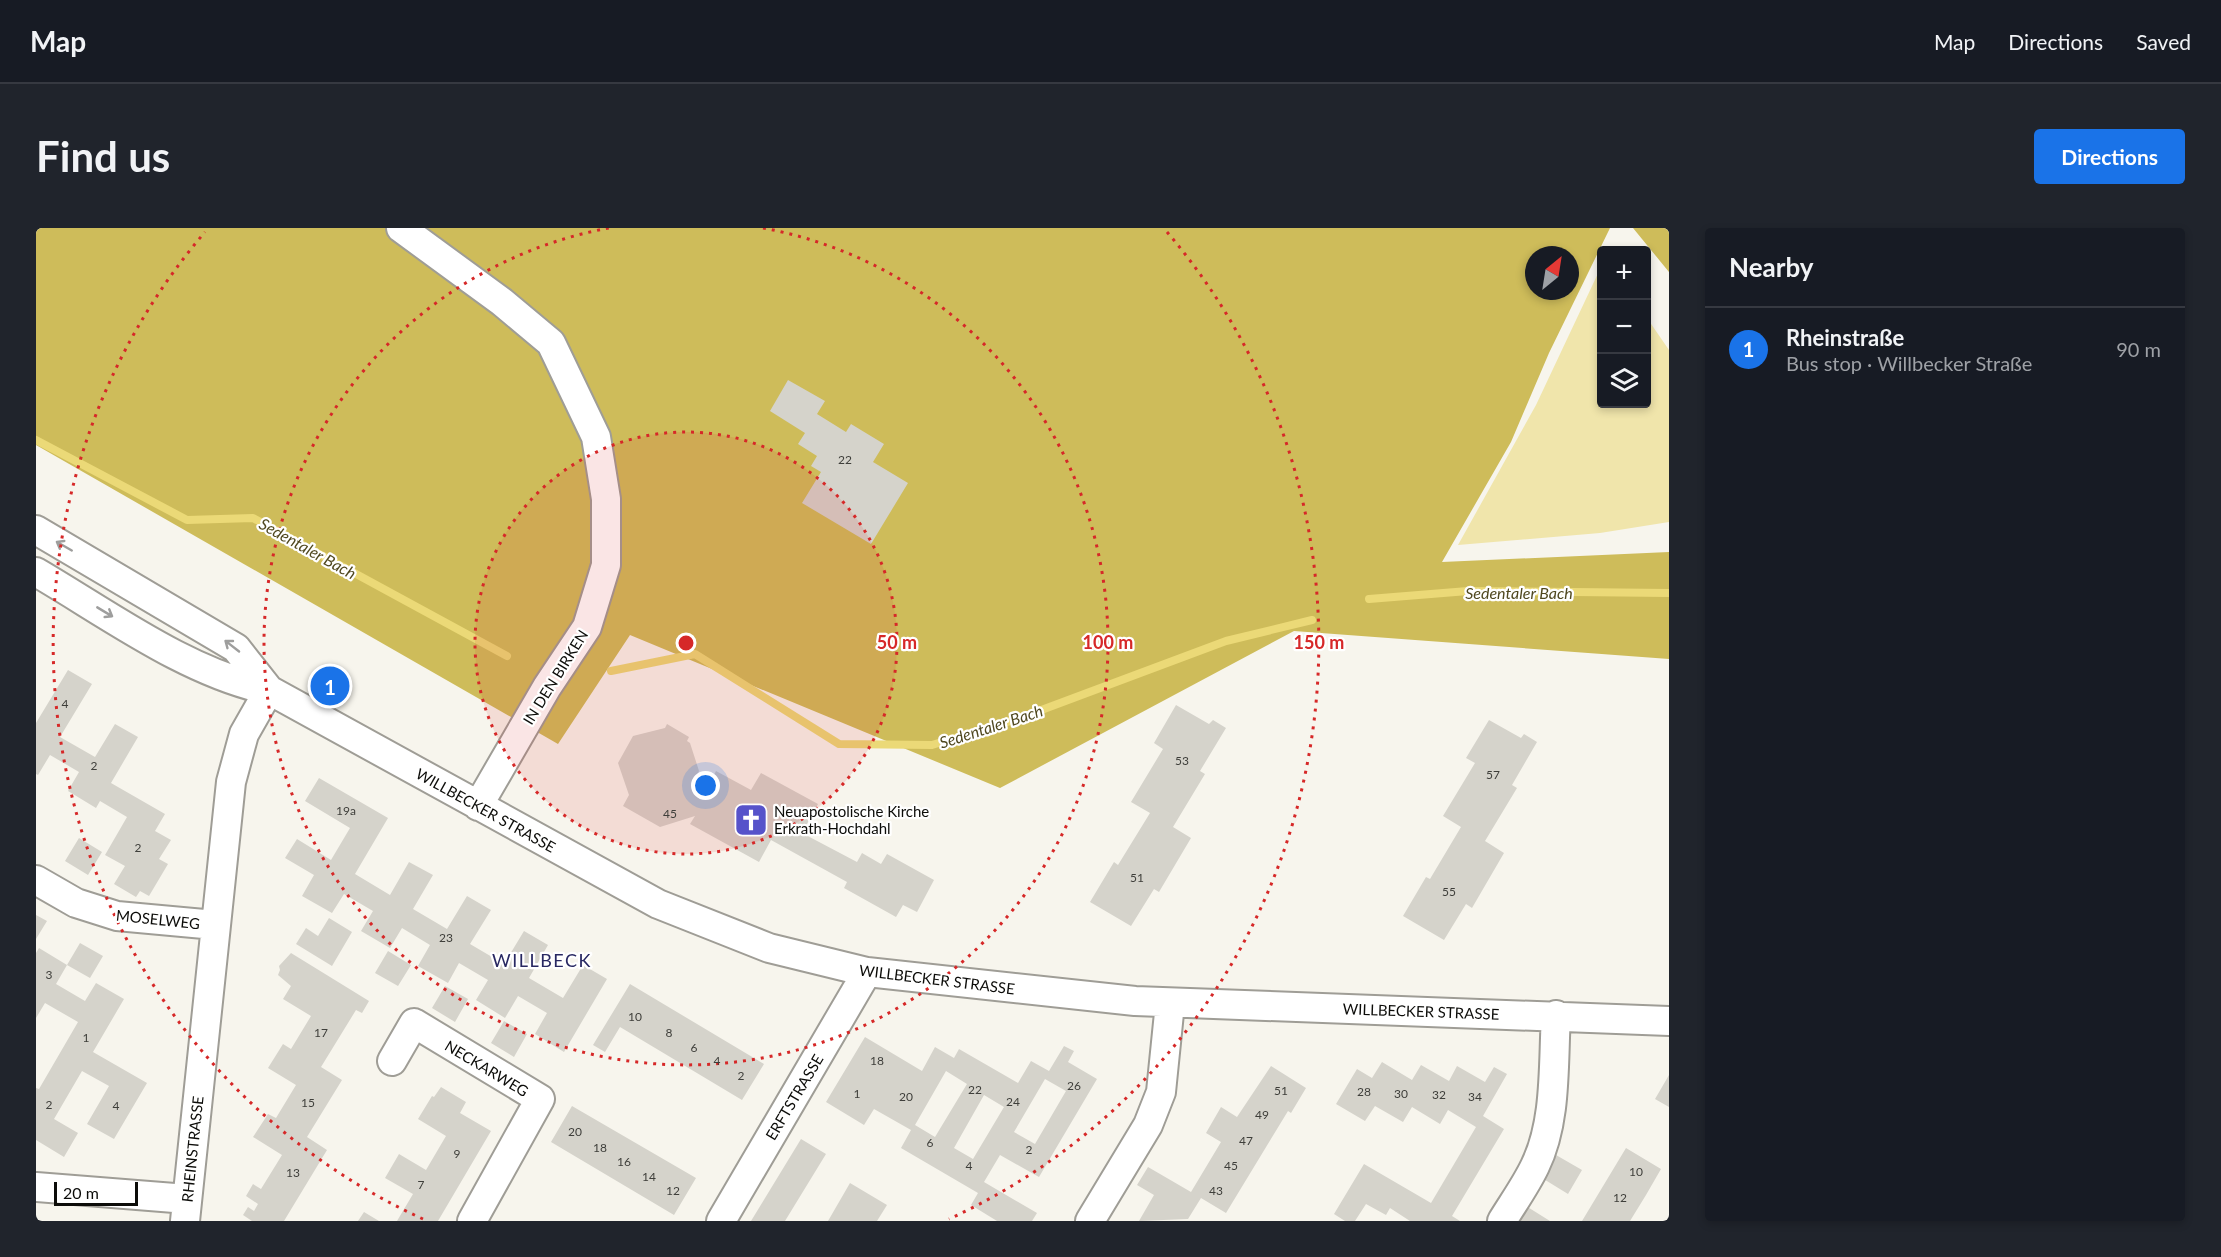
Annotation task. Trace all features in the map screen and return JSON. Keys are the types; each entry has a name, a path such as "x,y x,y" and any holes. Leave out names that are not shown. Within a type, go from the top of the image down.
{"street":[{"name":"IN DEN BIRKEN","path":"401,228 502,302 550,343 596,437 606,499 606,565 587,627 547,687 478,806"},
{"name":"WILLBECKER STRASSE","path":"36,530 236,648 269,690"},
{"name":"WILLBECKER STRASSE","path":"36,572 178,655 236,683 269,690 658,904 769,948 867,972 1135,1001 1669,1021"},
{"name":"RHEINSTRASSE","path":"186,1210 231,782 244,734 269,690"},
{"name":"MOSELWEG","path":"36,880 76,903 117,916 215,925"},
{"name":"ERFTSTRASSE","path":"721,1221 867,972"},
{"path":"1090,1221 1148,1125 1161,1092 1170,1003"},
{"path":"1502,1221 1535,1165 1546,1135 1556,1015"},
{"name":"NECKARWEG","path":"392,1061 414,1023 540,1099 472,1221"},
{"path":"36,1187 186,1210"}],"shaded area":[{"path":"36,228 1610,228 1601,246 1597,246 1597,255 1579,292 1579,246 1525,246 1525,300 1575,300 1549,353 1511,442 1442,562 1669,552 1669,659 1294,631 1000,788 630,635 558,744 36,445"},
{"path":"1633,228 1669,228 1669,272 1651,250 1651,246 1648,246"},
{"path":"1597,275 1597,408 1651,408 1651,324 1669,350 1669,522 1600,533 1458,545 1536,405"}],"building":[{"path":"788,380 825,401 817,414 846,432 851,424 884,444 873,462 908,483 871,544 802,503 821,472 811,466 817,456 798,444 805,433 770,411"},
{"path":"68,670 92,684 60,737 95,757 115,724 138,737 111,783 165,814 155,831 171,840 159,859 168,864 149,896 140,891 136,897 114,884 125,866 105,855 127,817 100,801 96,808 68,791 79,772 50,755 38,775 36,774 36,723"},
{"path":"1176,705 1209,724 1213,720 1226,728 1200,771 1205,774 1173,827 1191,838 1159,892 1154,889 1131,926 1090,902 1114,862 1118,865 1150,813 1131,802 1163,749 1154,743"},
{"path":"1489,720 1521,738 1524,734 1537,742 1512,785 1517,788 1485,841 1504,853 1472,908 1466,904 1444,940 1403,916 1426,877 1430,879 1461,827 1443,816 1475,763 1466,758"},
{"name":"Neuapostolische Kirche Erkrath-Hochdahl","path":"667,724 689,737 687,741 690,743 699,771 697,775 710,783 716,771 751,790 761,773 818,804 802,833 857,862 862,853 881,864 887,854 934,880 917,912 903,905 896,917 844,888 847,882 771,840 759,862 690,824 695,816 660,827 623,806 629,795 618,763 633,736 665,728"},
{"path":"319,778 388,818 355,874 390,895 409,862 433,875 413,909 447,929 467,896 491,910 470,944 504,964 524,931 548,945 529,978 563,998 583,965 607,979 564,1052 535,1034 547,1013 518,996 505,1018 476,1000 488,980 459,963 448,983 418,966 430,945 402,928 390,948 361,931 373,911 344,894 332,913 302,896 314,875 285,858 297,839 331,860 350,828 305,801"},
{"path":"79,838 102,852 88,875 65,861"},
{"path":"36,915 47,921 36,939"},
{"path":"329,918 352,932 332,966 296,944 306,928 318,936"},
{"path":"80,943 103,956 90,978 67,965"},
{"path":"39,948 67,965 56,984 85,1001 96,983 124,999 93,1052 147,1083 114,1139 87,1124 109,1086 82,1071 54,1119 78,1133 64,1157 36,1140 36,1088 39,1089 78,1022 45,1003 36,1018 36,953"},
{"path":"388,951 411,965 398,986 375,973"},
{"path":"291,953 369,1001 362,1013 356,1010 321,1067 342,1080 307,1137 327,1150 284,1221 252,1221 243,1215 248,1207 254,1211 258,1204 246,1196 253,1184 261,1189 282,1155 253,1137 268,1114 276,1118 296,1085 268,1068 283,1044 291,1049 311,1016 283,999 291,986 278,975 279,966"},
{"path":"630,984 764,1064 742,1100 620,1027 605,1052 593,1045"},
{"path":"445,986 468,999 455,1022 432,1008"},
{"path":"504,1021 527,1034 514,1057 491,1043"},
{"path":"865,1037 922,1071 935,1047 954,1058 959,1049 1018,1083 1031,1061 1049,1071 1064,1046 1074,1051 1068,1062 1097,1079 1039,1177 1000,1155 984,1182 1037,1213 1032,1221 997,1221 971,1205 978,1193 901,1148 911,1130 874,1109 864,1125 826,1102","holes":["946,1071 967,1084 935,1137 915,1125","1045,1079 1066,1091 1035,1144 1014,1132","984,1095 1004,1107 973,1159 954,1148"]},
{"path":"1382,1062 1412,1080 1421,1065 1449,1081 1457,1066 1485,1082 1494,1067 1507,1074 1483,1116 1504,1129 1452,1216 1460,1221 1410,1221 1390,1208 1386,1215 1366,1204 1355,1221 1345,1221 1334,1214 1364,1164 1431,1203 1476,1127 1448,1110 1440,1124 1412,1107 1403,1122 1375,1106 1365,1121 1336,1104 1357,1069 1372,1078"},
{"path":"1271,1066 1306,1088 1291,1113 1288,1111 1226,1213 1201,1198 1188,1219 1139,1221 1154,1195 1137,1185 1148,1167 1191,1192 1221,1142 1206,1133 1221,1107 1237,1117"},
{"path":"1669,1075 1669,1107 1655,1099"},
{"path":"441,1087 466,1102 460,1113 491,1131 438,1221 397,1221 413,1194 385,1178 399,1154 426,1170 446,1136 418,1119 432,1096 434,1097"},
{"path":"572,1106 696,1178 674,1215 551,1142"},
{"path":"801,1139 826,1154 785,1221 751,1221"},
{"path":"1626,1148 1661,1169 1646,1195 1630,1221 1582,1221"},
{"path":"1556,1155 1582,1170 1568,1194 1542,1178"},
{"path":"850,1183 887,1205 877,1221 828,1221"},
{"path":"1526,1206 1550,1221 1517,1221"},
{"path":"364,1212 379,1221 358,1221"}],"waterway":[{"name":"Sedentaler Bach","path":"36,440 187,520 253,518 507,656"},
{"name":"Sedentaler Bach","path":"1369,599 1468,591 1669,593"},
{"name":"Sedentaler Bach","path":"611,671 695,654 839,744 932,745 1020,718 1226,641 1312,620"}],"place":[{"name":"Rheinstraße","path":"330,686"},
{"name":"Neuapostolische Kirche Erkrath-Hochdahl","path":"751,820"}],"district":[{"name":"WILLBECK","path":"542,960"}]}
